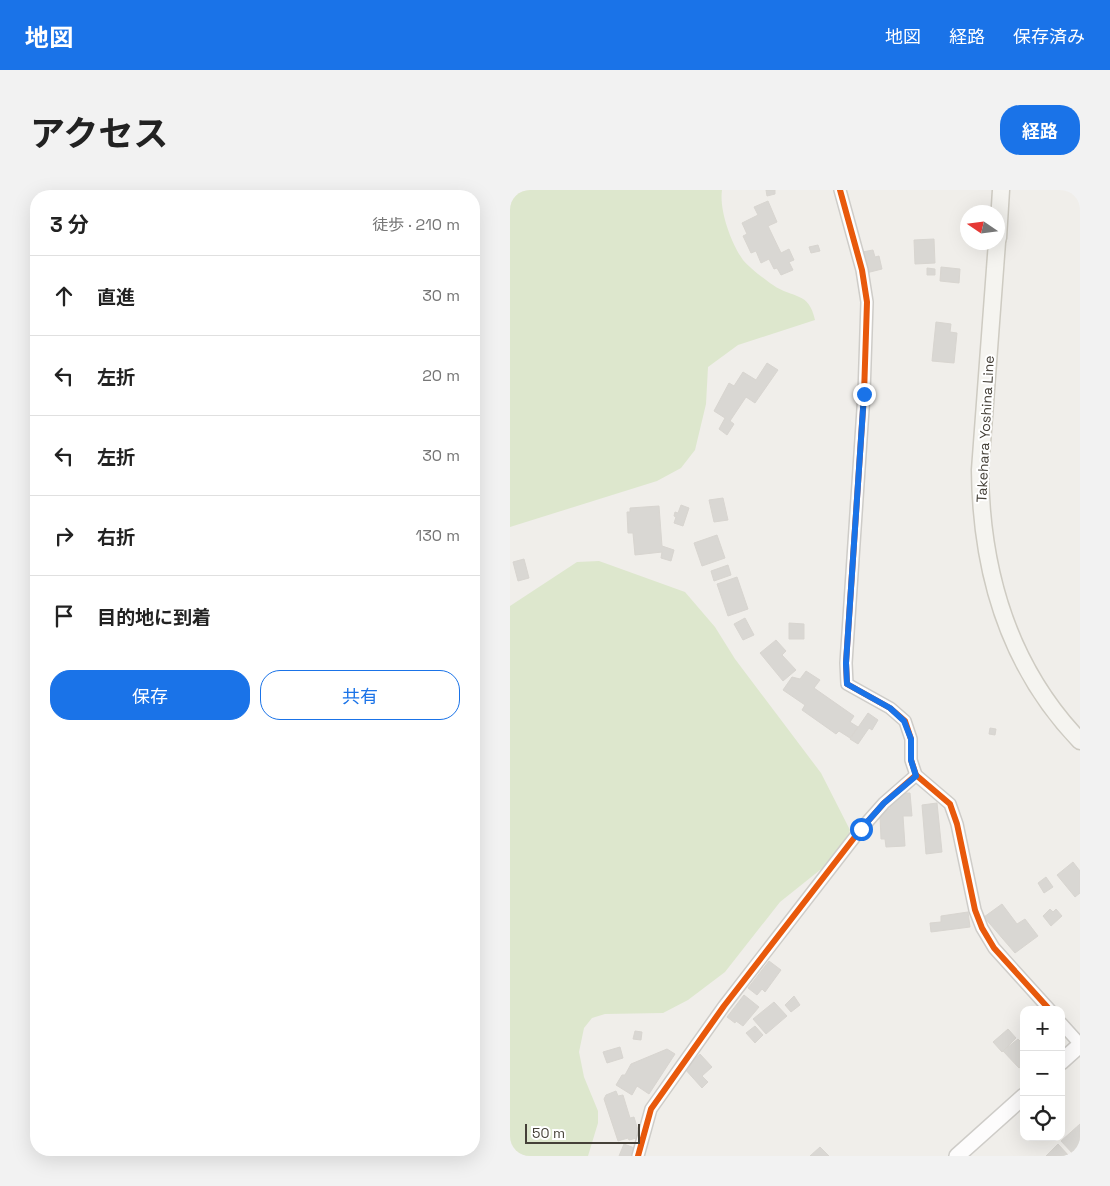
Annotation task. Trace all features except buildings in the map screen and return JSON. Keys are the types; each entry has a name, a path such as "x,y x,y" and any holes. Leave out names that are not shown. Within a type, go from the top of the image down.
{"main road":[{"path":"1000,205 1001,190"},
{"name":"Takehara Yoshina Line","path":"996,250 980,470 980,504 987,559 998,600 1017,649 1037,686 1070,731 1080,741"}],"street":[{"path":"840,190 862,270 867,302 864,394 846,663 847,684 890,708 904,721 911,739 911,760 916,776 950,804 957,824 975,910 982,928 994,948 1046,1006"},
{"path":"638,1156 651,1108 724,1006 861,829 884,803 916,776"},
{"path":"1065,1027 1080,1044 1065,1058"},
{"path":"957,1156 1020,1100"}],"green space":[{"path":"510,190 722,190 722,207 727,226 734,245 743,260 773,285 799,297 809,304 815,320 738,345 708,367 706,404 695,450 681,468 657,481 510,527"},
{"path":"599,561 685,592 715,627 735,659 821,773 850,830 846,842 830,862 780,902 725,972 688,1000 663,1013 605,1014 592,1018 584,1028 579,1052 584,1077 598,1111 598,1123 588,1156 510,1156 510,606 577,562"}],"cycle path":[{"path":"840,190 862,270 867,302 864,394 846,663 847,684 890,708 905,721 911,739 911,760 916,775 950,804 957,824 975,910 982,928 994,948 1046,1006"},
{"path":"638,1156 651,1109 724,1006 861,829 884,803 916,775"}],"route":[{"path":"861,829 884,803 916,776 911,760 911,739 904,721 890,708 847,684 846,663 864,394"}]}
